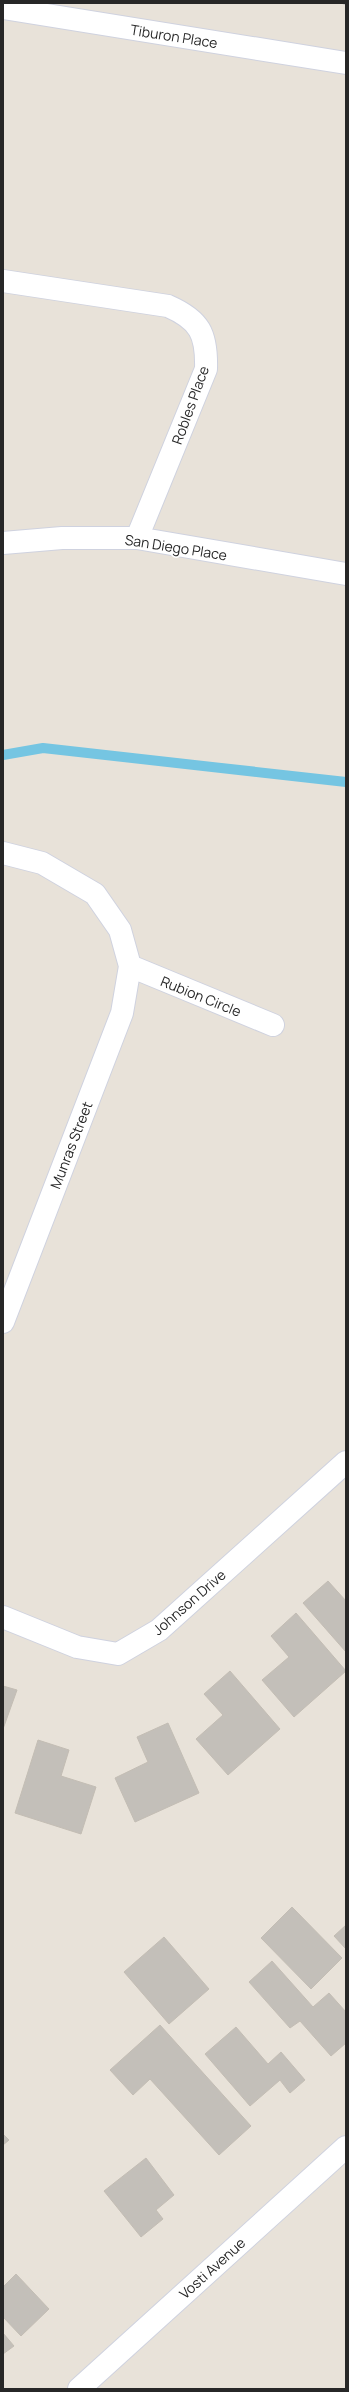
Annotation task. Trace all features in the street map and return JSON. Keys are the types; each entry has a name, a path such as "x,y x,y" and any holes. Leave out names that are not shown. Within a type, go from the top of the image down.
{"street":[{"name":"Tiburon Place","path":"3,8 346,63"},
{"name":"Robles Place","path":"3,281 168,306 185,314 198,326 207,347 206,369 137,538"},
{"name":"San Diego Place","path":"3,543 62,538 137,538 277,564 346,574"},
{"path":"3,853 42,863 95,894 120,930 130,966"},
{"name":"Rubion Circle","path":"130,966 273,1025"},
{"name":"Munras Street","path":"3,1322 122,1013 130,966"},
{"name":"Johnson Drive","path":"3,1617 77,1647 118,1654 159,1630 346,1462"},
{"name":"Vosti Avenue","path":"79,2389 346,2146"}],"building":[{"path":"328,1581 346,1601 346,1652 303,1603"},
{"path":"296,1613 346,1671 294,1717 262,1680 289,1657 271,1636"},
{"path":"230,1671 280,1729 228,1775 196,1739 223,1715 204,1694"},
{"path":"3,1686 17,1690 3,1729"},
{"path":"168,1723 199,1793 135,1822 115,1778 148,1762 137,1737"},
{"path":"38,1740 69,1750 61,1776 96,1787 81,1834 15,1813"},
{"path":"292,1907 342,1958 311,1989 261,1938"},
{"path":"346,1925 346,1949 334,1936"},
{"path":"164,1937 209,1989 169,2024 124,1972"},
{"path":"272,1961 313,2007 329,1993 346,2012 346,2043 331,2056 300,2021 290,2028 249,1982"},
{"path":"160,2025 251,2126 219,2155 150,2079 133,2095 110,2070"},
{"path":"236,2027 268,2064 281,2052 305,2080 290,2093 280,2080 250,2106 205,2054"},
{"path":"3,2134 9,2140 3,2145"},
{"path":"146,2158 174,2195 156,2210 163,2219 141,2237 104,2191"},
{"path":"16,2274 49,2309 21,2336 3,2317 3,2287"},
{"path":"3,2333 14,2346 3,2354"}],"waterway":[{"path":"3,755 43,748 346,782"}]}
